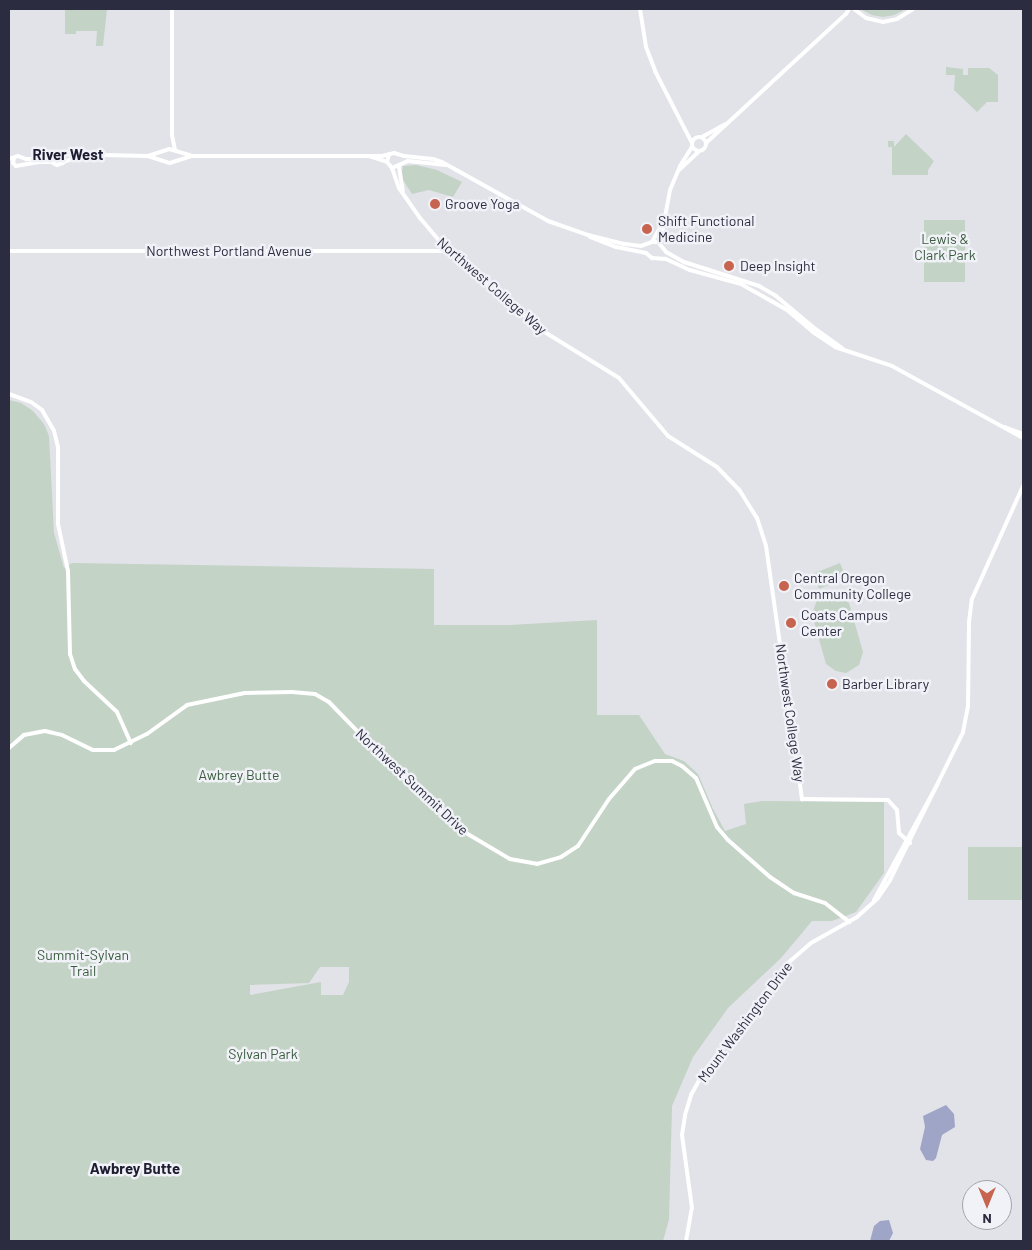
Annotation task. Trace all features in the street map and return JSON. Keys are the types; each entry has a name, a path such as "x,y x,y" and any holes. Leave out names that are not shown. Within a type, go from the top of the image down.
{"street":[{"path":"172,9 172,135 175,160"},
{"path":"640,9 646,47 655,71 672,108 686,130 692,145 698,152"},
{"path":"679,170 698,152 704,150 706,143 846,14 849,9"},
{"path":"846,14 855,10 868,19 883,22 897,20 913,9"},
{"path":"729,122 700,137 692,145 670,190 660,244 663,250 688,264 759,286 776,296 842,348"},
{"path":"686,130 700,137 706,143"},
{"path":"163,159 164,151 172,135"},
{"path":"148,156 169,148 192,156"},
{"path":"80,156 57,165 53,163 23,164 18,167 11,164 11,159 18,156 39,159 62,155 148,156 163,159 168,163 192,156 369,156 394,152 400,155 433,159 536,216 616,247 646,253 652,258 660,258 690,270 741,284 788,310 825,342 892,366 1023,438"},
{"path":"387,162 389,154"},
{"path":"62,155 63,163"},
{"path":"400,155 400,165"},
{"path":"369,156 387,162 392,168 423,161 447,166"},
{"name":"Northwest College Way","path":"400,165 403,191"},
{"name":"Northwest College Way","path":"392,168 399,188 403,191 420,218 448,250 536,326 619,378 668,436 717,468 746,499 757,518 766,546 802,799 888,800 896,807 899,833 908,842"},
{"path":"588,235 631,245 647,245 657,237 664,220"},
{"path":"652,242 660,244"},
{"path":"646,253 647,245"},
{"name":"Northwest Portland Avenue","path":"9,251 448,250"},
{"path":"660,258 663,250"},
{"path":"9,394 31,402 48,418 57,441 58,524 68,571 69,639 72,661 84,681 117,712 132,743"},
{"path":"998,425 1023,434"},
{"name":"Mount Washington Drive","path":"686,1241 692,1208 682,1135 685,1115 695,1088 788,963 817,940 849,922 874,900 890,880 961,738 967,716 969,622 972,599 1023,486"},
{"name":"Northwest Summit Drive","path":"9,748 24,735 45,730 62,735 80,746 98,751 114,750 132,743 147,734 187,705 245,693 292,692 315,694 329,702 461,830 510,859 527,864 547,862 570,852 586,835 626,776 643,764 654,760 672,761 682,766 696,778 717,827 730,842 770,876 794,893 826,903 849,922"}],"green space":[{"path":"65,9 107,9 103,46 96,46 97,31 76,31 76,34 65,34"},
{"path":"860,9 906,9 894,15 883,17 872,15"},
{"path":"946,67 963,69 963,75 968,75 968,68 989,68 998,75 998,102 987,102 977,112 954,90 955,75 946,75"},
{"path":"906,134 934,161 928,170 928,175 892,175 892,147 888,147 888,141 894,141 894,147"},
{"path":"416,165 437,170 462,182 453,197 429,190 412,194 403,180 402,172 403,166"},
{"name":"Lewis & Clark Park","path":"924,220 965,220 965,282 924,282"},
{"name":"Awbrey Butte","path":"9,400 21,403 33,411 44,424 49,436 54,533 64,568 72,563 434,569 434,625 510,625 597,620 597,715 639,715 665,754 684,761 698,774 725,831 746,824 744,804 762,801 884,802 884,873 856,912 832,921 812,921 781,958 728,1008 693,1057 672,1106 669,1219 663,1241 9,1241","holes":["320,967 349,967 349,982 343,995 321,995 321,982 250,995 250,985 309,983"]},
{"path":"840,563 846,578 819,589 813,574"},
{"path":"836,593 849,603 863,652 859,665 846,673 836,671 826,664 812,614 817,600 826,594"},
{"path":"968,847 1023,847 1023,900 968,900"}],"water":[{"path":"946,1105 954,1114 955,1127 942,1135 936,1158 933,1161 926,1160 920,1149 925,1127 923,1116"},
{"path":"889,1220 893,1233 889,1241 870,1241 874,1226 880,1221"}],"place":[{"name":"Groove Yoga","path":"435,204"},
{"name":"Shift Functional Medicine","path":"647,229"},
{"name":"Deep Insight","path":"729,266"},
{"name":"Central Oregon Community College","path":"784,586"},
{"name":"Coats Campus Center","path":"791,623"},
{"name":"Barber Library","path":"832,684"}],"district":[{"name":"River West","path":"68,155"},
{"name":"Awbrey Butte","path":"135,1169"}],"park label":[{"name":"Summit-Sylvan Trail","path":"83,964"},
{"name":"Sylvan Park","path":"263,1054"}]}
